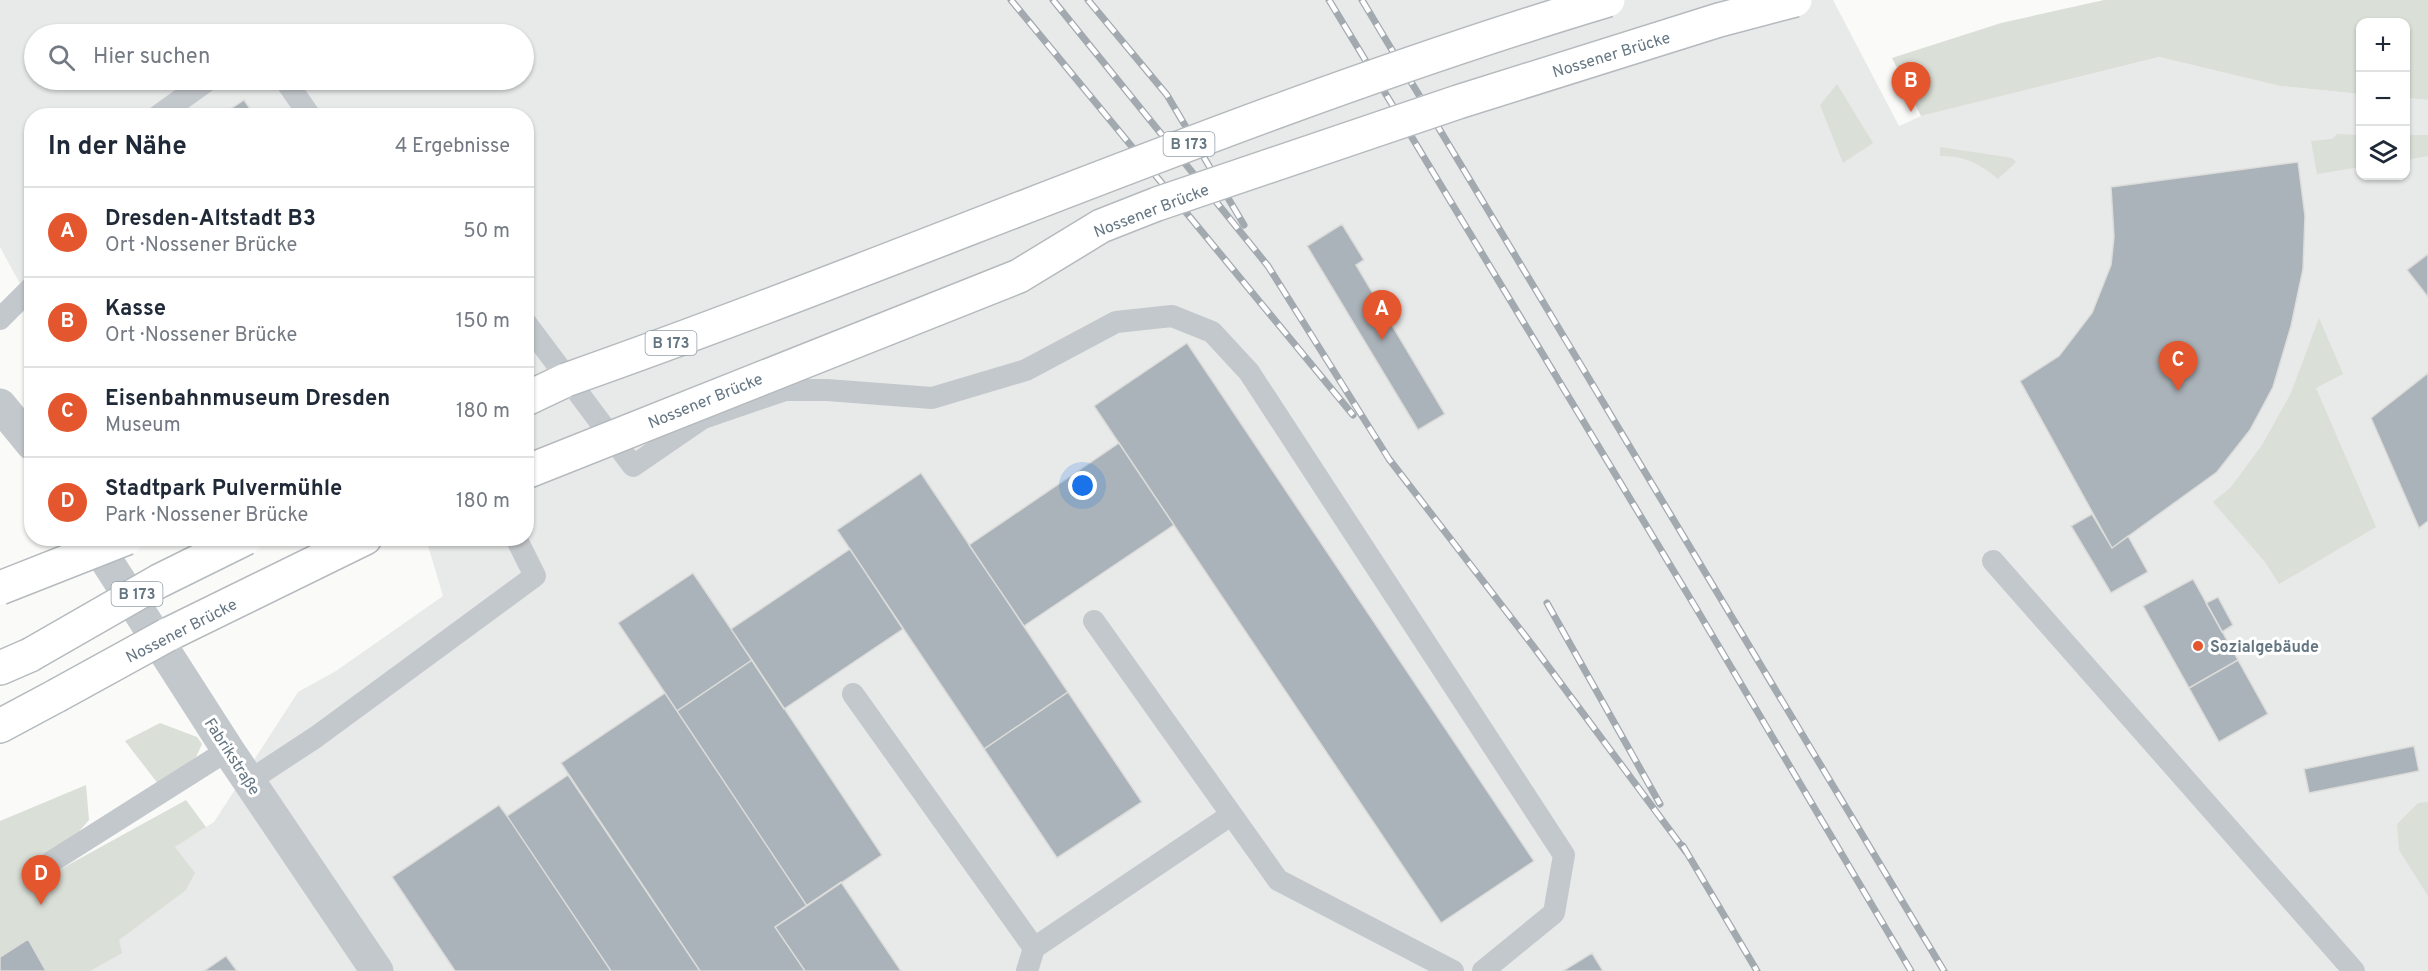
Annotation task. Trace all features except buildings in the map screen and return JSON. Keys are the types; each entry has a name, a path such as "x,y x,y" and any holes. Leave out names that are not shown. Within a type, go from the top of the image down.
{"main road":[{"name":"B 173","path":"534,395 566,380 775,304 1263,116 1509,30 1608,0"},
{"name":"Nossener Brücke","path":"534,469 1009,280 1101,226 1157,204 1458,102 1719,20 1795,0"},
{"path":"534,390 566,380"},
{"path":"0,588 108,546"},
{"name":"B 173","path":"0,668 30,655 159,581 230,546"},
{"name":"Nossener Brücke","path":"0,726 167,635 349,546"}],"street":[{"path":"0,405 24,434"},
{"name":"Fabrikstraße","path":"97,546 228,750 376,971"}],"lane":[{"path":"169,108 194,90"},
{"path":"292,90 304,108"},
{"path":"0,319 24,295"},
{"path":"534,334 633,466 704,418 785,390 827,390 932,398 1026,370 1116,322 1172,316 1212,332 1249,372 1564,855 1554,913 1483,971"},
{"path":"249,781 316,737 535,576 520,546"},
{"path":"1993,561 2354,971"},
{"path":"1094,621 1278,880 1453,971"},
{"path":"853,694 1034,948"},
{"path":"51,862 228,750"},
{"path":"1027,971 1034,948 1232,815"}],"shaded area":[{"path":"0,0 1833,0 1899,126 1921,116 2159,57 2280,86 2356,94 2356,180 2410,180 2410,98 2428,100 2428,971 0,971 0,957 214,822 298,692 336,671 443,596 428,546 534,546 534,108 24,108 24,291 0,247"},
{"path":"2104,0 2428,0 2428,100 2410,98 2410,18 2356,18 2356,94 2280,86 2159,57 1921,116 1892,58 2001,23"},
{"path":"1837,84 1873,143 1843,163 1820,105"},
{"path":"2337,134 2356,135 2356,168 2317,174 2311,141 2332,139"},
{"path":"2410,135 2428,135 2428,156 2410,159"},
{"path":"1940,147 2012,158 2016,162 1998,179 1971,162 1956,157 1940,156"},
{"path":"2319,318 2343,374 2316,388 2376,527 2279,584 2265,562 2213,502 2231,487 2262,445 2291,393"},
{"path":"160,723 197,737 202,744 196,757 159,785 125,741"},
{"path":"86,785 89,820 55,859 59,870 186,800 206,827 175,847 195,873 186,890 119,940 122,953 90,971 45,971 28,939 0,957 0,821"},
{"path":"2428,802 2428,896 2399,850 2397,824 2418,803"}],"railway":[{"path":"1011,0 1353,415"},
{"path":"1053,0 1268,266 1389,459 1533,646 1686,852"},
{"path":"1088,0 1167,95 1244,225"},
{"path":"1329,0 1696,608 1911,971"},
{"path":"1362,0 1944,971"},
{"path":"1547,603 1660,804"},
{"path":"1683,846 1757,971"}],"place":[{"name":"Kasse","path":"1911,112"},
{"name":"Dresden-Altstadt B3","path":"1382,340"},
{"name":"Eisenbahnmuseum Dresden","path":"2178,391"},
{"name":"Sozialgebäude","path":"2198,646"},
{"name":"Stadtpark Pulvermühle","path":"41,905"}]}
